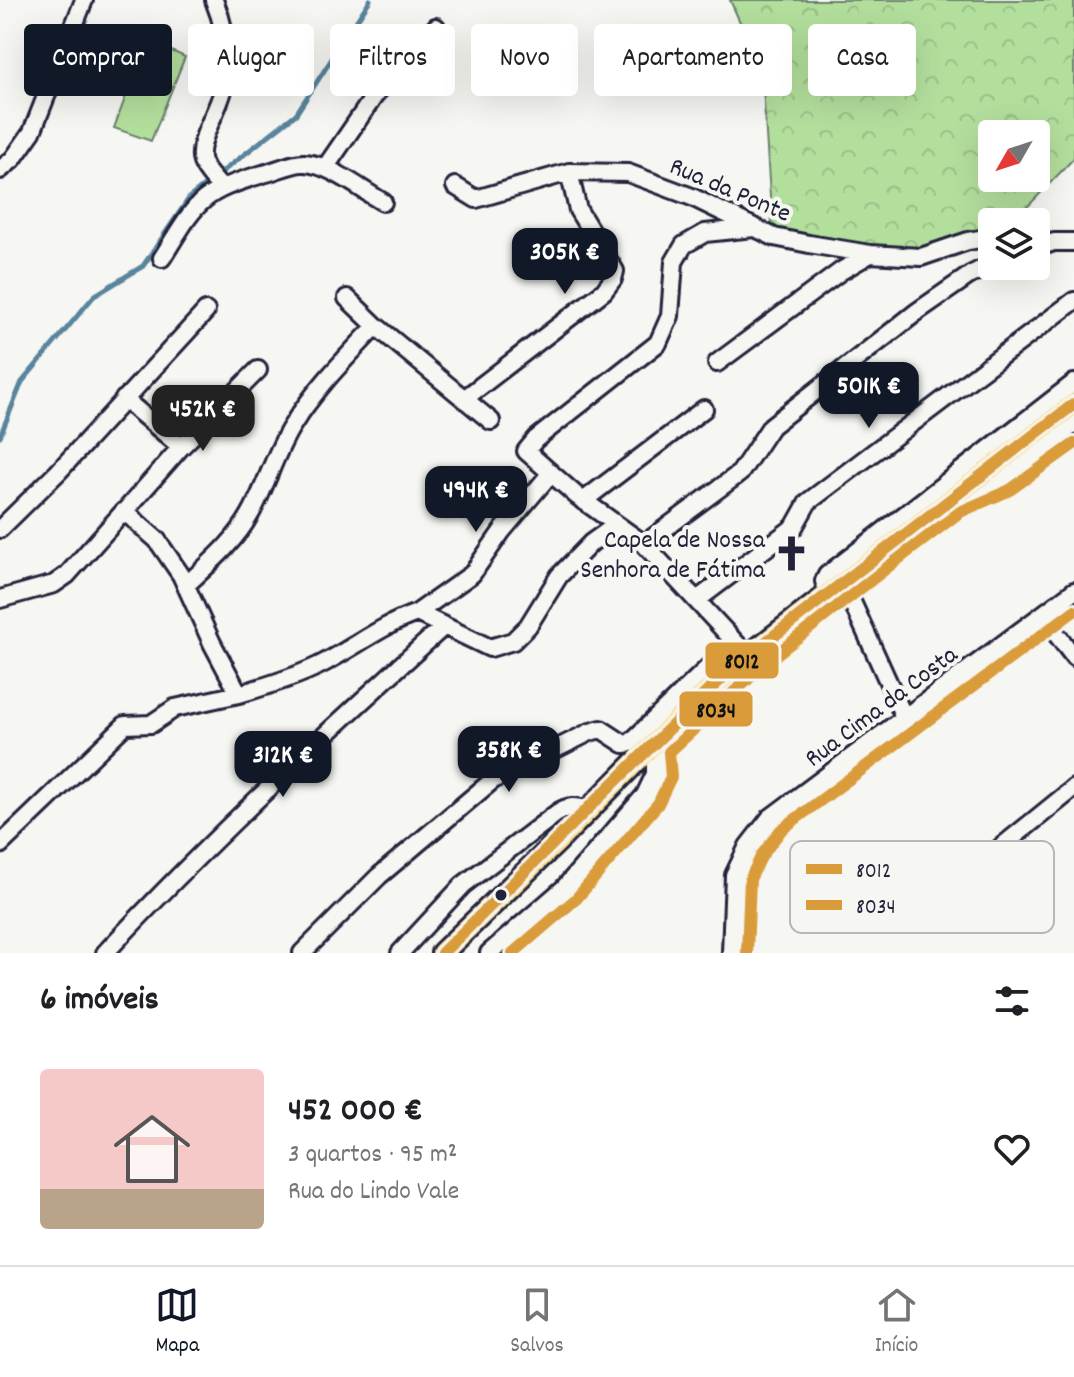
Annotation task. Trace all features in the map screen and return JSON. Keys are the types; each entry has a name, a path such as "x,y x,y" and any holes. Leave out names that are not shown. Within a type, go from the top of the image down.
{"main road":[{"path":"442,953 742,661 1074,404"}],"street":[{"path":"0,170 13,159 32,132 84,0"},
{"path":"214,0 223,21 226,58 224,86 214,118 200,147 202,163 216,181"},
{"path":"325,168 374,96"},
{"path":"162,258 191,210 216,181 304,162 325,168 383,202"},
{"path":"464,399 604,291 613,279 615,271 578,210 569,172"},
{"name":"Rua da Ponte","path":"455,186 476,199 569,172 628,173 692,197 774,237 870,254 921,257 978,239"},
{"path":"742,661 697,600 644,544 583,501 526,451 536,439 658,343 670,316 674,262 684,245 705,233 754,228"},
{"path":"1050,241 1074,242"},
{"path":"1050,243 1054,242"},
{"path":"717,363 841,271 870,254"},
{"path":"644,544 740,473 771,426 918,311 978,271"},
{"path":"347,298 376,326 491,421"},
{"path":"697,600 794,527 808,502 1074,301"},
{"path":"0,529 58,472 206,311"},
{"path":"186,585 237,533 252,512 271,465 302,411 316,391 376,326"},
{"path":"0,599 54,584 67,575 181,447 258,370"},
{"path":"904,717 835,588 824,581 827,575 1074,383"},
{"path":"124,399 181,447"},
{"path":"583,501 704,409"},
{"path":"953,498 975,492 1011,472 1074,424"},
{"path":"0,845 125,725 151,724 175,708 268,686 322,664 393,621 417,613 472,574 502,531 551,473"},
{"path":"124,512 157,540 186,585 239,694"},
{"path":"417,613 490,648 513,641 528,626 559,576 591,543 616,525"},
{"name":"Rua Cima da Costa","path":"731,953 734,875 748,846 770,818 1074,591"},
{"path":"1042,615 1074,657"},
{"path":"105,953 162,891 275,779 443,627"},
{"path":"302,953 379,876 493,780 601,729 624,744 630,743 719,657 742,661"},
{"path":"489,953 564,888 645,795 655,774 655,760 650,748"},
{"path":"1009,841 1074,788"},
{"path":"400,953 463,885 557,813 565,807 589,810"}],"green space":[{"path":"730,0 1074,0 1074,158 1050,183 1050,120 978,120 978,192 1042,192 1026,208 978,208 978,233 909,250 831,242 772,228 764,96 792,96 792,24 741,24"},
{"path":"172,51 185,57 172,89"},
{"path":"126,96 169,96 151,141 114,128"}],"waterway":[{"path":"0,436 22,382 94,296 143,266 190,197 296,114 370,0"}],"transit line":[{"name":"8012","path":"442,953 735,666 1074,404"},
{"name":"8034","path":"513,953 576,899 658,804 671,777 669,752 769,660 960,512 1010,490 1074,444"},
{"name":"8034","path":"747,953 750,879 762,855 781,830 1074,611"}],"place":[{"name":"Capela de Nossa Senhora de Fátima","path":"791,553"}]}
